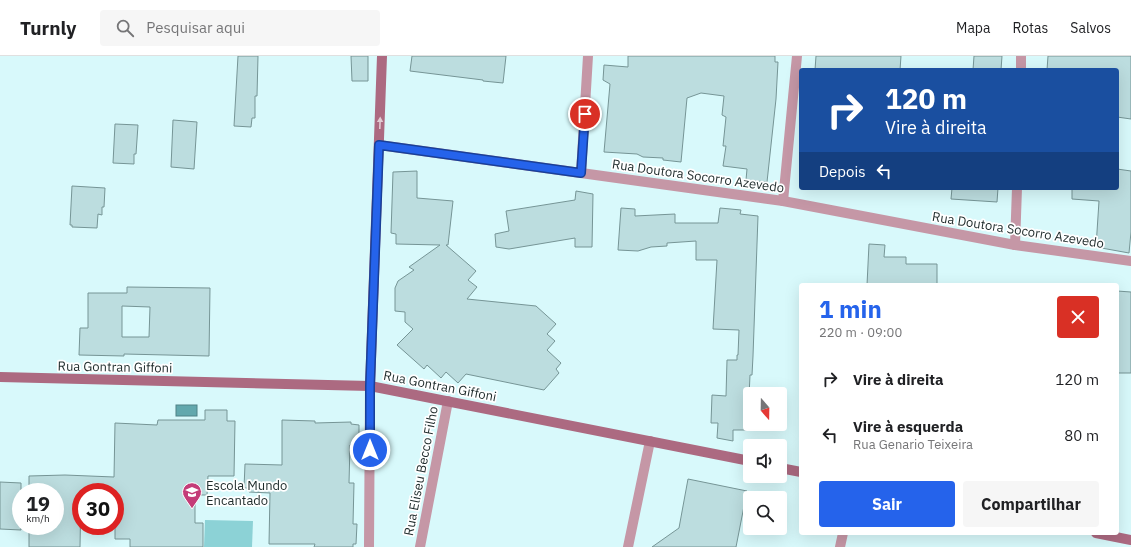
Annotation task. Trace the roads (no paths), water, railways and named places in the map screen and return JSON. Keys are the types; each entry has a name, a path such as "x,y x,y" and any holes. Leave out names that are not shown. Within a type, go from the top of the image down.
{"street":[{"path":"368,547 370,386 382,56"},
{"path":"581,173 588,56"},
{"path":"783,201 797,56"},
{"path":"1021,56 1021,68"},
{"name":"Rua Doutora Socorro Azevedo","path":"379,145 783,201 1015,245 1131,261"},
{"path":"1015,245 1017,190"},
{"name":"Rua Gontran Giffoni","path":"0,377 370,386 448,400 743,460"},
{"name":"Rua Eliseu Becco Filho","path":"420,547 448,400"},
{"path":"628,547 650,441"},
{"path":"787,469 799,472"},
{"path":"840,547 843,535"},
{"path":"1106,535 1131,540"}],"place":[{"name":"Escola Mundo Encantado","path":"192,509"}]}
